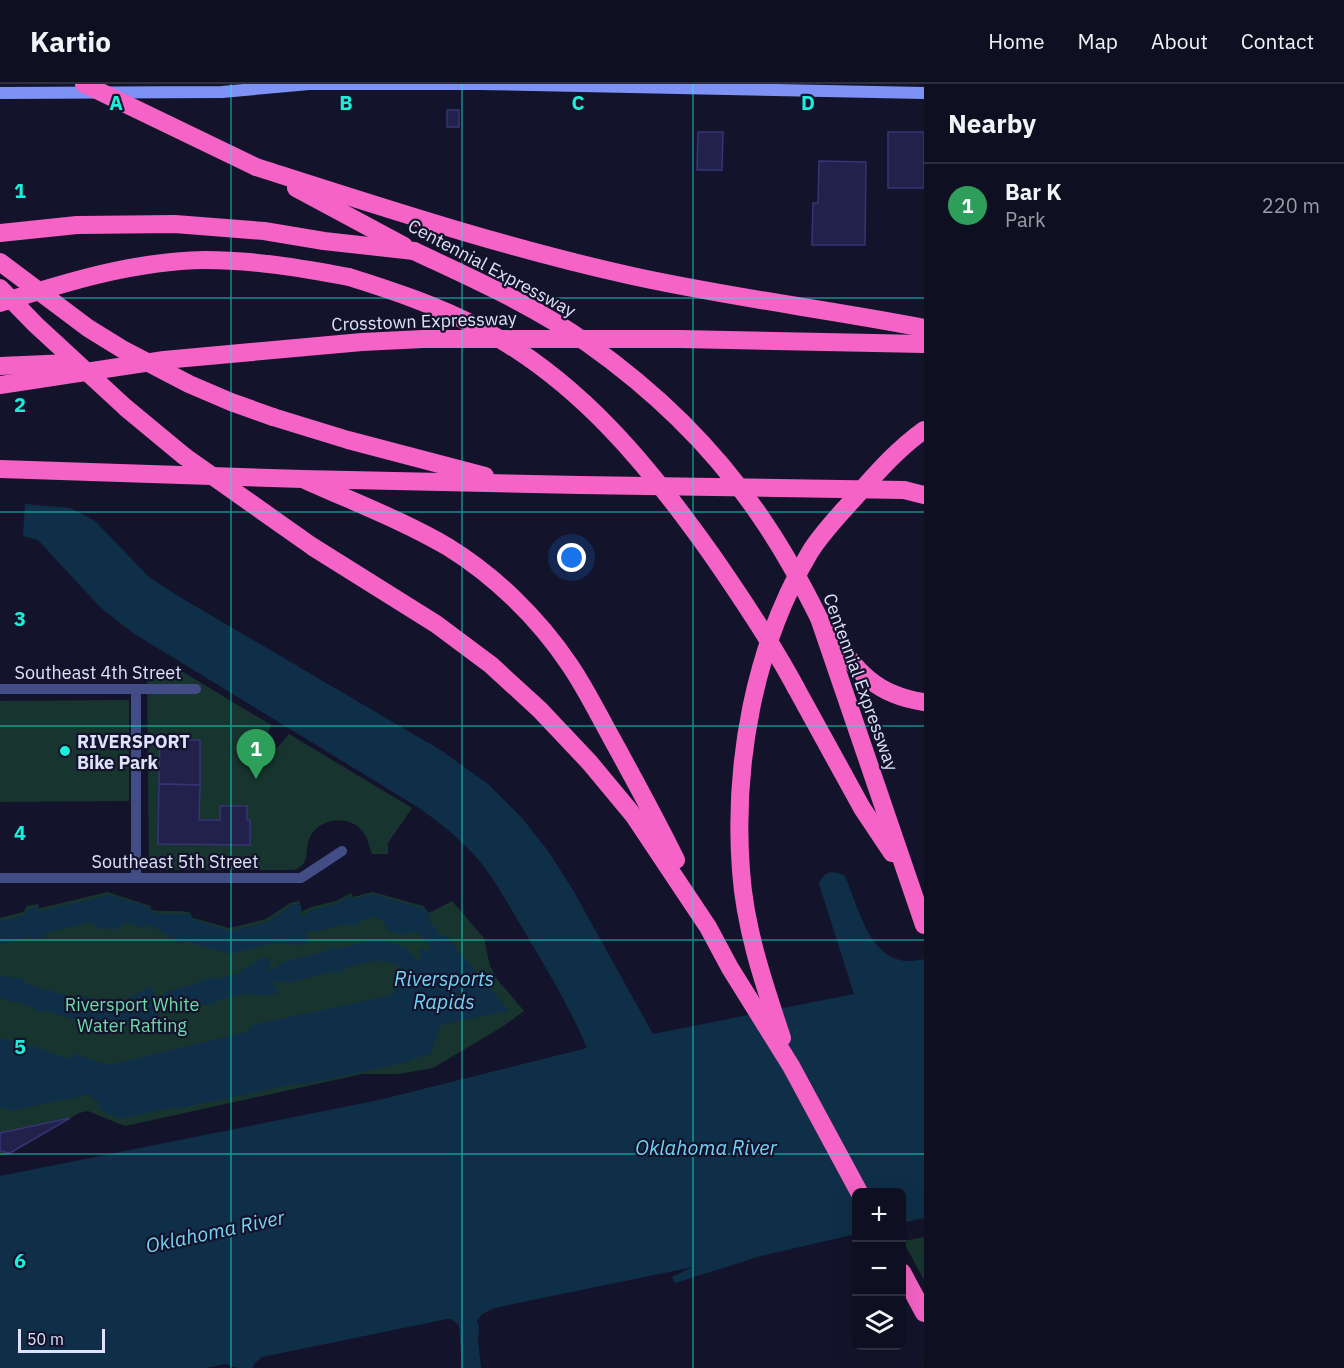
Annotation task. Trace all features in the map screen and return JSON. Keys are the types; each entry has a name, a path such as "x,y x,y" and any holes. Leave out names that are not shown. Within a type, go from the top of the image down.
{"highway":[{"name":"Centennial Expressway","path":"84,84 256,167 414,251 516,300 586,342 654,396 712,453 762,518 819,618 923,923"},
{"path":"256,167 493,242 627,275 924,328"},
{"path":"0,233 77,225 175,224 264,231 324,241 414,251"},
{"path":"0,303 66,282 118,270 203,260 277,264 349,277 431,305 481,328 531,360 581,398 618,435 673,501 782,662 862,808 906,875"},
{"path":"0,262 88,328 122,349 189,384 273,417 348,440 513,483"},
{"path":"0,288 36,325 126,408 231,491 313,547 436,624 490,665 540,710 590,763 634,816 708,927"},
{"name":"Crosstown Expressway","path":"0,385 164,360 362,342 423,339 681,339 924,344"},
{"path":"0,366 164,360"},
{"path":"791,1066 757,962 741,873 739,812 745,739 770,640 810,553 824,533 886,463 924,430"},
{"path":"0,469 303,479 924,490"},
{"path":"303,479 404,524 449,548 504,590 540,627 578,679 646,800 730,968 791,1066 857,1188"},
{"path":"904,490 924,495"},
{"path":"819,618 864,676 874,684 895,695 924,702"},
{"path":"906,1279 924,1313"}],"main road":[{"path":"0,93 222,92 308,84 480,84 924,93"}],"street":[{"path":"136,688 136,878"},
{"name":"Southeast 4th Street","path":"0,689 196,689"},
{"name":"Southeast 5th Street","path":"0,878 301,878 342,851"}],"green space":[{"path":"147,671 183,672 271,725 264,743 276,749 289,734 412,808 388,843 388,854 372,854 366,837 358,827 337,820 316,829 309,840 304,863 294,870 149,870"},
{"name":"RIVERSPORT Bike Park","path":"129,700 129,801 0,802 0,701"},
{"name":"Riversport White Water Rafting","path":"107,892 151,906 148,909 191,913 190,917 229,928 266,919 290,903 299,901 301,909 299,913 311,907 336,901 351,893 353,897 373,892 423,906 429,913 452,901 484,938 490,966 497,979 524,1011 502,1027 433,1068 398,1074 362,1074 125,1126 88,1111 79,1113 8,1155 0,1155 0,918 23,912 27,906 39,904 37,909"},
{"path":"924,1237 924,1280 906,1247 906,1240"}],"water":[{"name":"Oklahoma River","path":"25,504 70,508 95,521 149,577 442,751 488,784 522,818 548,851 573,890 653,1034 854,994 819,884 829,873 845,876 863,922 880,949 892,957 906,961 924,959 924,1218 906,1222 906,1188 852,1188 852,1235 761,1256 675,1283 672,1277 693,1267 494,1308 482,1314 477,1321 481,1368 462,1368 459,1325 447,1319 262,1357 253,1368 238,1368 225,1364 205,1368 0,1368 0,1176 379,1100 587,1048 558,990 503,894 476,857 440,823 416,806 133,633 101,608 38,540 23,536"},
{"name":"Riversports Rapids","path":"373,894 424,909 430,915 430,922 441,936 446,936 509,1011 441,1025 430,1055 408,1059 406,1053 306,1074 307,1081 182,1108 170,1108 121,1119 99,1110 97,1100 93,1101 91,1094 11,1111 0,1107 0,1038 15,1042 17,1051 29,1045 70,1059 74,1054 109,1065 246,1032 252,1025 392,995 404,971 391,962 374,961 342,969 343,973 327,973 288,983 277,981 271,983 276,986 278,994 269,996 243,994 216,1001 216,1004 200,1005 174,1012 164,1009 155,1012 159,1015 161,1023 152,1025 127,1023 106,1028 85,1022 88,1029 77,1026 73,1019 44,1010 43,1014 29,1006 0,998 0,976 25,979 24,983 79,999 85,996 96,999 91,1002 112,1006 152,987 154,995 152,999 168,991 195,984 210,977 211,980 237,974 260,959 268,957 270,965 268,970 274,969 282,962 320,953 336,946 337,949 376,939 405,947 420,964 420,948 429,951 430,947 418,933 410,932 404,935 388,931 383,920 374,917 359,921 360,925 342,925 304,932 308,935 310,943 302,945 274,943 230,954 185,941 183,944 144,923 146,929 125,922 118,929 99,929 91,922 43,934 47,937 35,940 30,937 0,944 0,921 24,915 28,909 40,906 37,912 109,895 152,908 148,911 160,914 192,915 191,919 230,931 267,922 292,905 300,903 302,911 299,917 352,896 353,899"}],"building":[{"path":"447,110 459,110 459,127 447,127"},
{"path":"698,132 723,132 722,170 697,170"},
{"path":"888,132 924,132 924,188 888,188"},
{"path":"819,161 866,162 865,245 812,245 813,203 818,203"},
{"path":"160,739 200,740 200,785 159,784"},
{"path":"159,784 200,785 199,820 220,820 220,806 247,806 247,820 250,820 250,845 158,844"},
{"path":"70,1118 10,1153 0,1151 0,1133"}],"waterway":[{"path":"290,1076 306,1078 407,1056 419,1045"}],"place":[{"name":"RIVERSPORT Bike Park","path":"65,751"},
{"name":"Bar K","path":"256,779"}]}
